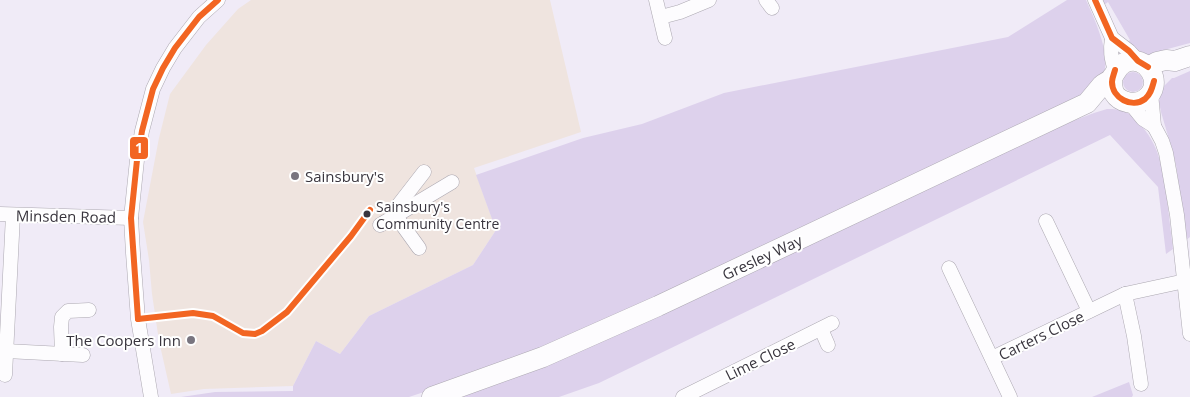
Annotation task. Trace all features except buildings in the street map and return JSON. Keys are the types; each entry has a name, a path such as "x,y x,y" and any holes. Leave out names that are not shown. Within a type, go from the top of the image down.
{"street":[{"path":"151,397 138,319 131,218 137,160 153,89 163,68 185,34 199,17 218,0"},
{"path":"656,0 665,38"},
{"path":"661,17 680,12 709,0"},
{"path":"1095,0 1112,38 1129,51 1148,75 1154,126 1166,153 1170,171 1178,221 1190,334"},
{"path":"1112,38 1110,50 1114,74 1114,93 1143,119 1154,126"},
{"name":"Gresley Way","path":"1087,103 1139,102 1146,99 1148,75 1157,62 1182,59"},
{"name":"Gresley Way","path":"432,397 543,357 618,324 1087,103 1122,64 1129,61 1148,75"},
{"path":"419,248 393,212 424,172"},
{"path":"380,225 452,182"},
{"path":"5,375 6,215"},
{"name":"Minsden Road","path":"6,215 131,218"},
{"name":"Carters Close","path":"1046,221 1060,234 1090,311"},
{"name":"Carters Close","path":"949,268 951,286 992,358 1010,397"},
{"name":"Carters Close","path":"992,358 1125,294 1185,281"},
{"path":"1125,294 1134,336 1144,358 1141,384"},
{"path":"62,354 62,317 68,311 89,310"},
{"name":"Lime Close","path":"683,397 701,393 827,326 828,344"},
{"path":"6,351 83,355"}],"shaded area":[{"path":"251,0 550,0 581,132 474,168 496,230 473,265 369,316 340,354 316,341 293,386 204,389 171,394 159,341 143,222 159,138 170,94 206,45 238,9"},
{"path":"1067,0 1086,0 1104,48 1105,67 1103,75 1078,100 598,325 463,379 409,397 181,397 215,392 293,391 293,386 316,341 340,354 369,316 473,265 496,230 476,175 583,138 642,124 724,93 1008,37"},
{"path":"1102,0 1190,0 1190,43 1150,56 1141,53 1128,42 1130,40 1108,2 1104,5"},
{"path":"1190,71 1190,237 1186,240 1176,165 1159,102 1162,88 1172,78"},
{"path":"1133,72 1140,75 1143,82 1140,89 1133,92 1126,89 1123,82 1126,75"},
{"path":"1107,109 1121,110 1131,115 1145,131 1156,149 1164,178 1173,249 1166,254 1158,187 1110,135 599,383 559,397 462,397 561,359 1054,128"},
{"path":"1129,382 1132,397 1092,397"}],"transit line":[{"name":"1","path":"138,319 131,218 142,131 153,89 163,68 175,48 199,17 218,0"},
{"name":"1","path":"1095,0 1112,38 1129,51 1138,61 1148,67"},
{"name":"1","path":"1115,70 1112,80 1115,93 1129,102 1140,102 1145,99 1150,93 1154,81"},
{"name":"1","path":"138,319 193,313 213,316 243,333 255,334 262,331 287,312 351,236 370,210"}],"place":[{"name":"Sainsbury's","path":"295,176"},
{"name":"Sainsbury's Community Centre","path":"367,214"},
{"name":"The Coopers Inn","path":"191,340"}]}
